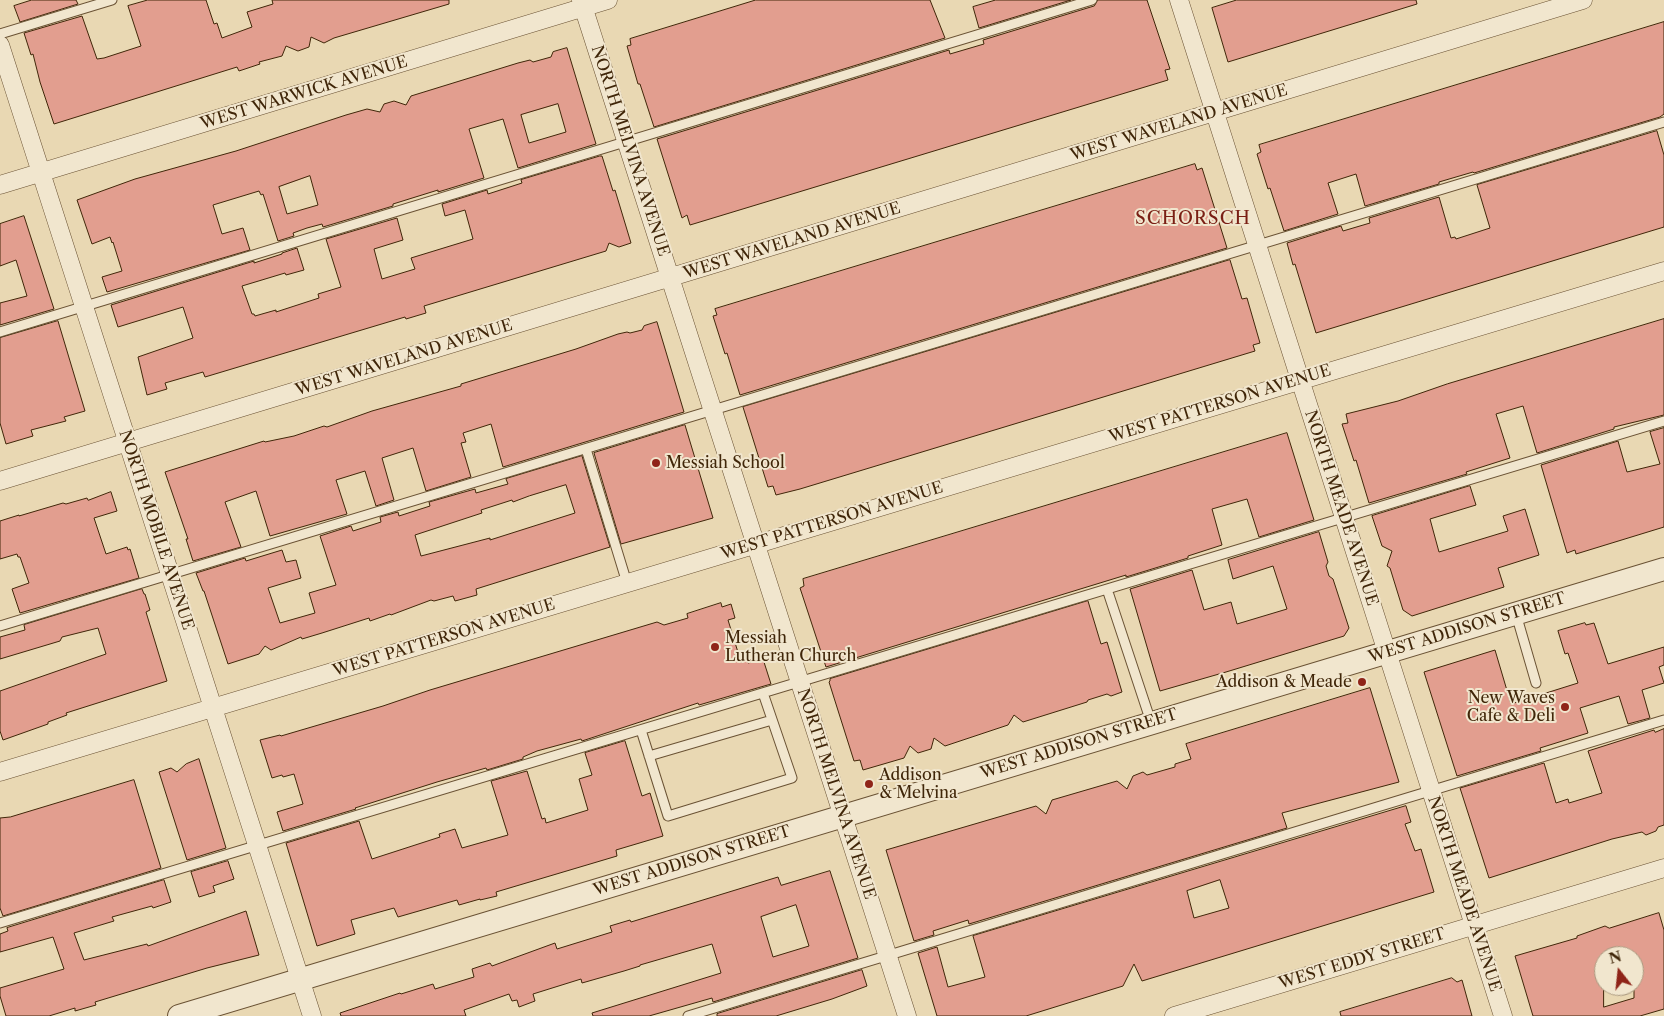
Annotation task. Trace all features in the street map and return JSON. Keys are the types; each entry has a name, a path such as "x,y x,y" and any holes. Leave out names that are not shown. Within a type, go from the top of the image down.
{"street":[{"name":"WEST WARWICK AVENUE","path":"0,185 582,4 608,0"},
{"name":"NORTH MEADE AVENUE","path":"1179,0 1503,1016"},
{"name":"WEST WAVELAND AVENUE","path":"0,481 1583,0"},
{"name":"NORTH MELVINA AVENUE","path":"582,4 907,1016"},
{"name":"NORTH MOBILE AVENUE","path":"0,45 312,1016"},
{"name":"WEST PATTERSON AVENUE","path":"0,772 1664,270"},
{"name":"WEST ADDISON STREET","path":"179,1016 1664,569"},
{"name":"WEST EDDY STREET","path":"1174,1016 1664,868"}],"lane":[{"path":"0,34 112,0"},
{"path":"0,332 1092,0"},
{"path":"0,626 1664,122"},
{"path":"0,923 1664,421"},
{"path":"586,449 627,583"},
{"path":"1106,589 1151,723"},
{"path":"1516,613 1536,683"},
{"path":"641,730 668,816 792,778 763,693"},
{"path":"649,756 772,720"},
{"path":"688,1016 1664,720"}],"building":[{"path":"32,0 76,0 78,4 20,22 14,6"},
{"path":"148,0 206,0 214,24 217,23 222,38 252,27 247,12 273,4 272,0 449,0 449,4 334,38 324,43 311,37 309,47 298,51 286,46 282,56 259,62 260,64 239,71 237,67 54,124 33,54 31,55 24,33 82,16 97,59 104,58 141,46 128,6"},
{"path":"756,0 930,0 945,38 654,127 640,84 638,84 627,46 631,45 630,39"},
{"path":"996,0 1071,0 979,28 973,7"},
{"path":"1098,0 1147,0 1170,69 1165,70 1168,80 690,225 687,215 682,218 657,139 949,50 950,54 984,44 983,40 1094,6"},
{"path":"1237,0 1416,0 1417,4 1228,62 1212,8"},
{"path":"1664,22 1664,114 1660,117 1439,182 1439,184 1365,206 1356,174 1328,183 1338,214 1284,231 1257,154 1261,152 1259,145"},
{"path":"567,48 596,144 518,168 503,119 469,129 484,178 438,192 438,190 323,227 322,224 307,228 293,233 294,236 278,241 263,194 261,195 259,191 213,205 222,234 243,228 250,250 107,292 102,277 122,271 113,242 110,237 92,244 77,200 135,179 236,151 346,115 367,109 380,112 384,104 394,101 406,105 411,96 518,63 530,60 533,62 551,57 553,52","holes":["558,104 566,132 529,143 521,115","310,176 318,205 287,214 279,187"]},
{"path":"1657,131 1664,155 1664,227 1316,333 1287,243 1341,226 1343,231 1370,223 1369,218 1439,197 1451,238 1455,237 1456,239 1490,228 1477,185"},
{"path":"602,156 613,191 615,190 631,243 619,247 609,243 606,251 424,306 426,313 406,319 405,317 205,377 203,372 165,383 167,389 147,395 138,357 193,338 183,307 118,327 111,305 254,261 254,263 297,248 304,270 286,275 285,273 242,286 252,314 255,316 276,310 276,312 319,298 318,294 341,287 326,239 397,218 403,240 374,249 382,279 415,269 411,258 473,239 465,210 445,216 442,204 487,190 488,194 522,183 521,180"},
{"path":"1195,164 1197,170 1202,168 1227,248 740,395 713,316 717,315 715,309"},
{"path":"24,216 54,309 0,325 0,303 27,296 16,260 0,266 0,224"},
{"path":"1230,260 1242,299 1247,298 1260,343 1253,345 1255,351 800,489 776,495 773,486 768,487 743,407"},
{"path":"1664,319 1664,415 1614,427 1614,429 1537,453 1523,406 1496,414 1510,458 1466,472 1467,474 1369,503 1356,460 1354,461 1342,424 1348,423 1346,414 1398,401 1447,384"},
{"path":"58,321 85,411 64,417 66,421 31,430 33,436 6,444 0,423 0,338"},
{"path":"657,322 684,412 503,467 491,424 463,433 466,442 461,443 471,477 426,491 413,448 382,458 394,500 376,506 365,471 336,480 347,514 270,536 256,491 225,502 241,547 193,561 186,539 188,539 165,472 264,441 294,436 324,426 327,427 372,411 461,386 461,384 576,349 618,334 642,330 644,326"},
{"path":"685,425 713,518 621,544 594,453"},
{"path":"1664,428 1664,527 1576,554 1575,550 1567,553 1541,465 1618,441 1627,472 1660,464 1650,432"},
{"path":"1287,433 1314,520 1259,537 1247,499 1212,509 1222,545 1188,556 1188,558 1126,577 1126,575 826,667 800,588 804,586 803,579"},
{"path":"582,456 610,547 476,589 477,595 455,601 453,596 434,601 431,600 370,621 369,618 302,639 301,637 271,650 265,646 259,654 228,664 204,591 196,573 245,558 246,561 282,550 286,562 296,560 301,578 268,588 280,623 315,613 309,593 336,585 320,536 351,526 353,531 381,522 380,517 398,512 399,516 430,506 429,502 475,489 476,493 508,484 506,479","holes":["566,485 575,513 490,540 490,538 421,556 415,535 482,513 481,510"]},
{"path":"1470,486 1476,505 1430,519 1439,552 1508,531 1503,516 1525,509 1539,555 1498,568 1504,587 1412,616 1403,610 1390,568 1387,566 1392,551 1382,546 1372,516"},
{"path":"111,492 117,511 94,518 106,554 127,547 128,550 130,549 139,578 20,613 12,589 29,583 20,557 17,554 0,559 0,521 63,503 66,504 87,498 88,500"},
{"path":"1319,532 1328,562 1326,566 1329,576 1333,579 1349,628 1344,636 1160,691 1130,589 1192,570 1204,610 1231,602 1237,624 1287,609 1273,566 1233,579 1228,560"},
{"path":"142,589 150,610 146,612 167,681 66,713 67,715 48,722 48,724 3,740 0,731 0,691 106,654 98,628 62,637 60,641 0,659 0,637 25,630 24,625"},
{"path":"1088,601 1101,644 1107,642 1122,692 1111,696 1107,694 1023,722 1014,715 1008,725 945,746 934,738 931,749 918,753 910,746 904,758 863,770 860,760 854,761 829,682 830,679"},
{"path":"721,603 722,607 731,604 735,618 728,620 741,662 747,660 748,663 763,659 771,684 699,705 698,703 582,741 581,739 537,751 523,757 523,759 437,782 283,831 277,812 303,804 294,774 272,778 260,740 281,736 383,706 430,690 657,622 664,625 688,618 687,614"},
{"path":"1585,623 1586,625 1594,623 1608,664 1664,647 1664,665 1659,667 1664,683 1642,690 1650,718 1628,724 1619,696 1580,708 1588,733 1540,748 1541,751 1457,776 1424,672 1495,650 1511,704 1578,683 1568,653 1565,654 1558,631"},
{"path":"1370,688 1399,782 1282,813 1287,828 969,924 968,920 933,931 934,935 914,941 886,850 1036,806 1046,814 1052,800 1117,781 1127,789 1133,776 1143,772 1147,775 1175,767 1175,764 1191,759 1186,744"},
{"path":"1664,729 1664,825 1646,835 1642,832 1612,839 1489,878 1460,788 1544,763 1556,803 1568,799 1569,803 1602,793 1588,751 1654,730 1655,732"},
{"path":"625,741 642,796 650,793 663,836 616,850 617,856 496,892 497,896 459,905 457,900 398,917 394,908 351,920 355,934 317,946 286,843 359,821 372,859 440,837 439,834 455,829 462,848 508,835 491,781 527,771 542,819 545,818 546,823 588,810 579,779 592,775 585,753"},
{"path":"199,759 226,848 187,860 159,772 171,768 177,772 186,764"},
{"path":"134,780 161,868 3,916 0,908 0,818 10,817"},
{"path":"1406,806 1411,822 1405,824 1415,851 1421,849 1434,892 1142,981 1134,964 1123,986 1026,1016 937,1016 918,953 937,947 948,987 985,977 973,936","holes":["1220,880 1229,908 1194,918 1187,891"]},
{"path":"228,861 234,879 213,886 215,892 199,897 191,872"},
{"path":"830,871 858,958 713,1002 712,998 649,1016 593,1016 592,1013 721,973 712,944 582,983 581,979 533,994 535,1001 519,1007 517,1000 512,1001 509,994 464,1010 466,1016 341,1016 340,1013 433,984 435,989 474,977 472,969 490,963 492,966 555,943 557,949 612,932 610,926 630,920 631,922 778,877 781,885","holes":["796,905 809,946 773,957 761,917"]},
{"path":"164,880 171,902 112,917 114,921 74,933 84,960 147,944 148,946 246,911 259,955 207,968 95,1002 96,1005 75,1011 75,1008 49,1016 6,1016 0,996 0,988 64,969 53,937 0,952 0,934 8,931 7,928"},
{"path":"1659,913 1664,930 1664,1009 1640,1016 1533,1016 1515,956 1577,938 1577,936 1605,926 1609,928"},
{"path":"862,970 867,986 832,999 776,1016 717,1016 717,1014"},
{"path":"1452,978 1457,982 1462,980 1472,1016 1341,1016 1340,1012"}],"place":[{"name":"Messiah School","path":"656,463"},
{"name":"Messiah Lutheran Church","path":"715,647"},
{"name":"Addison & Meade","path":"1362,682"},
{"name":"New Waves Cafe & Deli","path":"1565,707"},
{"name":"Addison & Melvina","path":"869,784"}],"district":[{"name":"SCHORSCH","path":"1193,219"}]}
